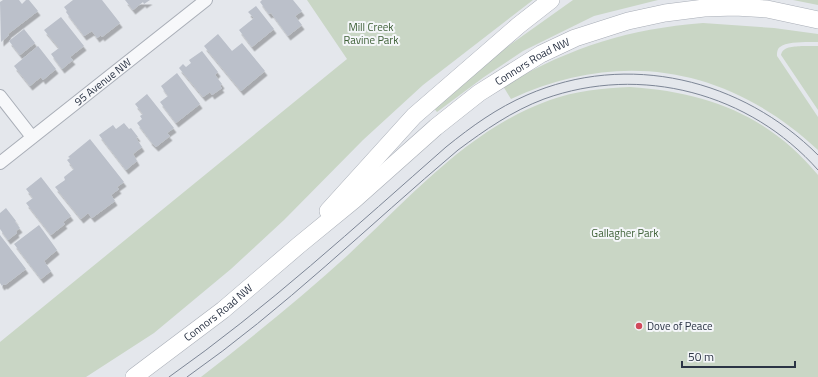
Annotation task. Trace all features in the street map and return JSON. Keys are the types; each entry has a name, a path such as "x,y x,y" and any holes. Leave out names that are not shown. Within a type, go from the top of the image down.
{"main road":[{"name":"Connors Road NW","path":"299,245 356,178 414,116 518,25 551,0"},
{"path":"518,25 560,0"},
{"name":"Connors Road NW","path":"134,377 224,310 354,200 436,126 479,93 541,54 575,38 628,21 665,13 704,8 735,7 767,9 818,20"}],"street":[{"name":"95 Avenue NW","path":"0,163 206,0"},
{"path":"0,96 32,137"}],"green space":[{"name":"Mill Creek Ravine Park","path":"307,0 533,0 423,85 363,140 284,220 231,269 154,333 86,377 0,377 0,342 347,59"},
{"path":"573,0 658,0 594,16 523,51 484,77 437,112 432,106 486,62"},
{"path":"793,0 818,0 818,5"},
{"path":"703,23 774,28 818,34 818,42 798,42 783,45 778,49 777,56 818,117 818,150 784,122 748,100 711,84 672,74 633,71 593,74 552,83 511,99 503,86 552,61 599,42 649,30"},
{"path":"818,46 818,110 781,55 786,48"},
{"name":"Gallagher Park","path":"630,87 685,94 734,110 757,122 778,137 799,154 818,175 818,377 201,377 312,287 441,167 492,129 520,113 550,100 569,94 589,90"}],"building":[{"path":"3,0 19,0 22,4 26,0 29,0 38,11 8,34 9,35 1,42 0,2"},
{"path":"73,0 102,0 120,23 102,37 101,35 97,38 92,31 84,36 64,7"},
{"path":"125,0 150,0 144,4 143,2 133,10"},
{"path":"262,0 293,0 302,11 295,16 302,25 288,36 271,13 269,14 260,2"},
{"path":"256,6 274,29 252,47 239,30 254,18 248,12"},
{"path":"61,17 84,46 70,57 73,60 62,69 51,54 59,48 44,30"},
{"path":"24,29 35,43 20,55 9,41"},
{"path":"218,34 232,51 242,43 265,71 241,91 204,46"},
{"path":"38,46 56,69 43,80 41,77 30,86 14,66"},
{"path":"202,51 218,72 215,75 222,84 220,86 222,88 212,95 210,92 203,97 179,68 183,64 186,67 191,63 189,60"},
{"path":"177,73 200,104 176,123 160,102 168,96 161,86"},
{"path":"147,94 174,128 167,133 170,136 156,147 137,123 142,119 140,116 143,114 135,104"},
{"path":"124,123 129,129 131,128 138,137 136,138 142,147 133,154 137,161 126,170 99,135 113,125 116,129"},
{"path":"90,139 124,182 117,187 119,189 111,195 115,201 92,218 88,213 81,219 55,187 65,180 64,177 74,169 67,160 70,158 68,157"},
{"path":"41,177 71,216 63,222 65,224 51,235 26,203 33,198 26,189"},
{"path":"6,208 20,228 16,231 17,233 8,240 0,229 0,213"},
{"path":"39,225 57,250 44,261 51,271 41,279 14,244"},
{"path":"0,235 26,269 2,286 0,283"}],"tram line":[{"path":"169,377 205,351 276,295 465,132 485,118 516,100 565,82 604,75 643,75 682,80 719,91 755,107 788,129 818,155"},
{"path":"187,377 258,324 458,150 510,115 544,99 581,89 618,84 655,86 692,92 727,104 760,122 791,143 818,170"}],"place":[{"name":"Dove of Peace","path":"639,326"}]}
